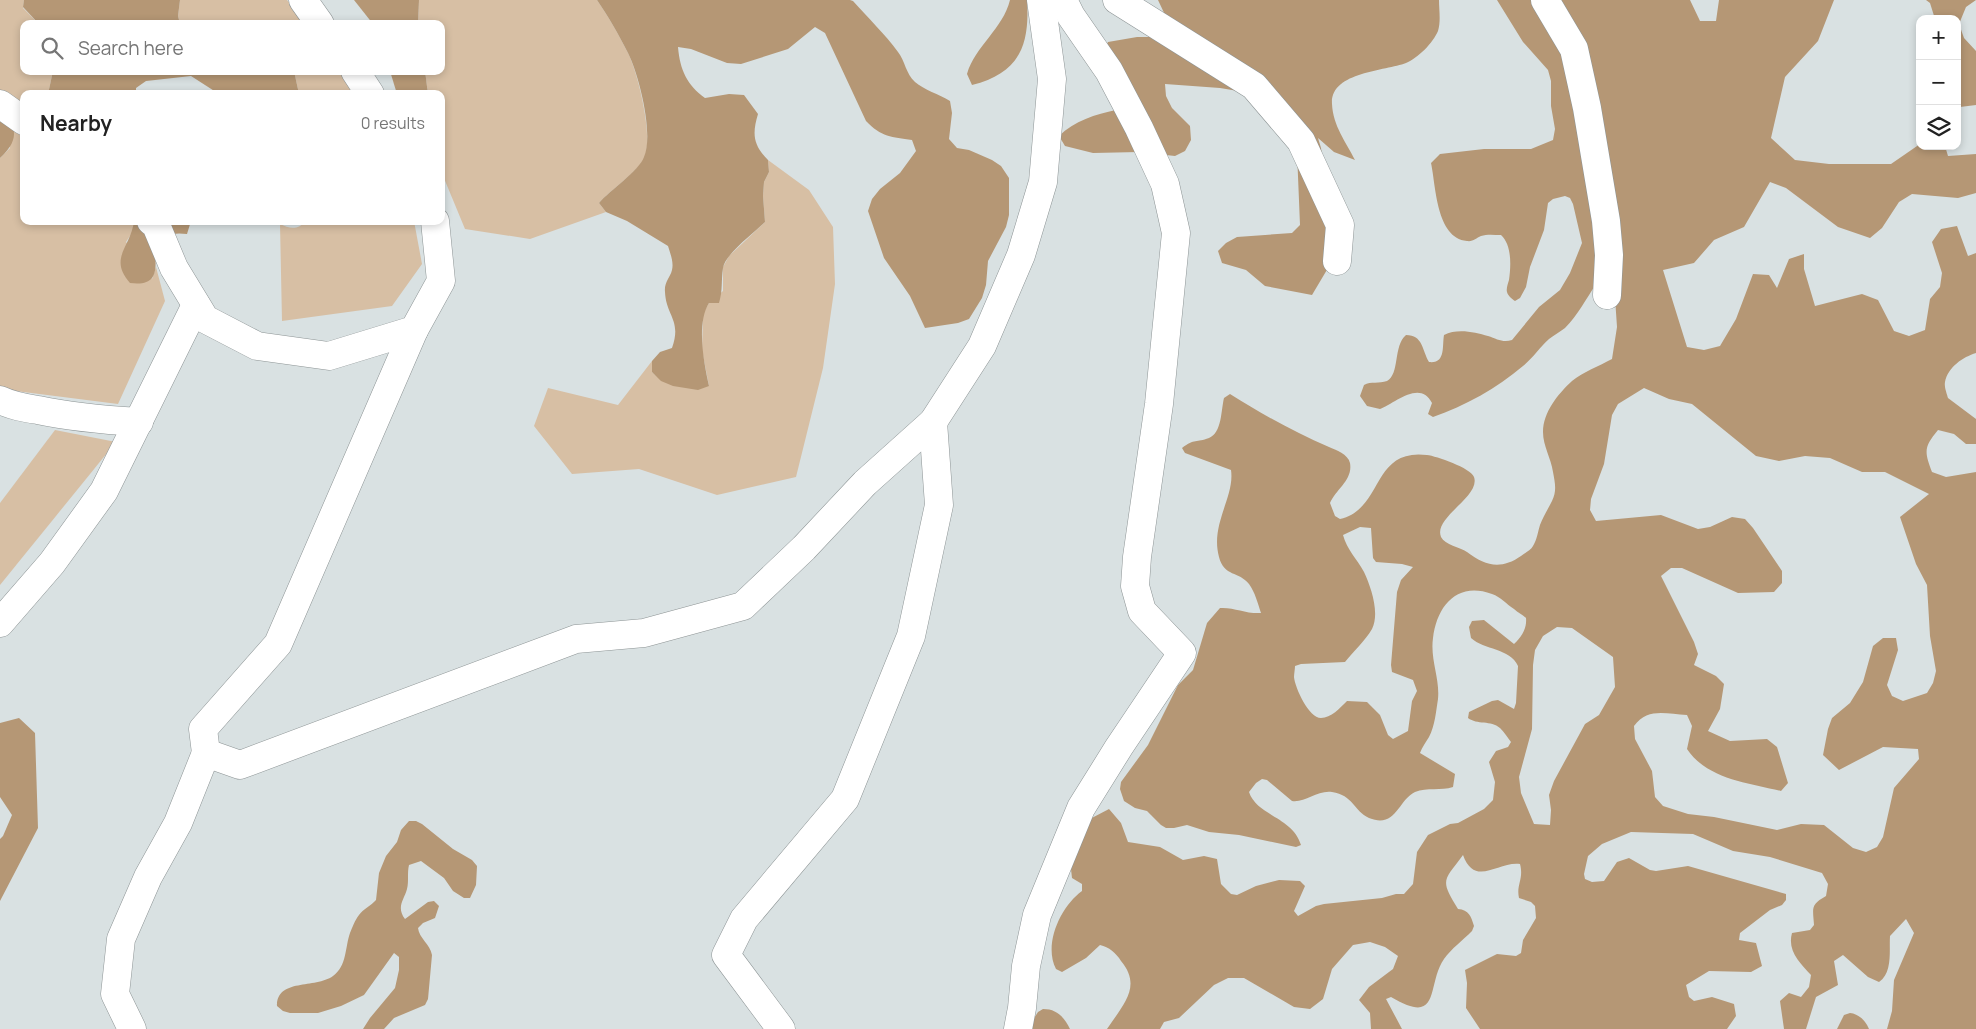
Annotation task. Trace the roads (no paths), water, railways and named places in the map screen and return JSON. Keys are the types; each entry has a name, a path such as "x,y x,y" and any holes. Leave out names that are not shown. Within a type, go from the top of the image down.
{"street":[{"path":"303,0 317,20"},
{"path":"206,753 240,765 576,639 644,633 743,606 804,548 865,483 933,422 982,346 1021,255 1043,182 1052,79 1041,0"},
{"path":"1018,1029 1026,966 1036,915 1081,808 1182,653 1142,611 1135,586 1137,557 1159,404 1176,233 1165,184 1139,128 1110,71 1071,16 1063,0"},
{"path":"1117,0 1254,86 1301,141 1340,225 1337,261"},
{"path":"1546,0 1574,49 1583,91 1606,221 1609,255 1607,295"},
{"path":"357,75 367,90"},
{"path":"0,104 20,118"},
{"path":"155,225 174,268 205,319 257,346 329,356 414,330"},
{"path":"132,1029 115,994 121,939 148,877 178,823 206,753 202,729 278,644 414,330 441,281 435,225"},
{"path":"0,623 52,562 104,491 196,305"},
{"path":"0,400 8,404 60,415 139,422"},
{"path":"781,1029 726,955 744,919 845,798 911,636 939,505 933,422"}]}
